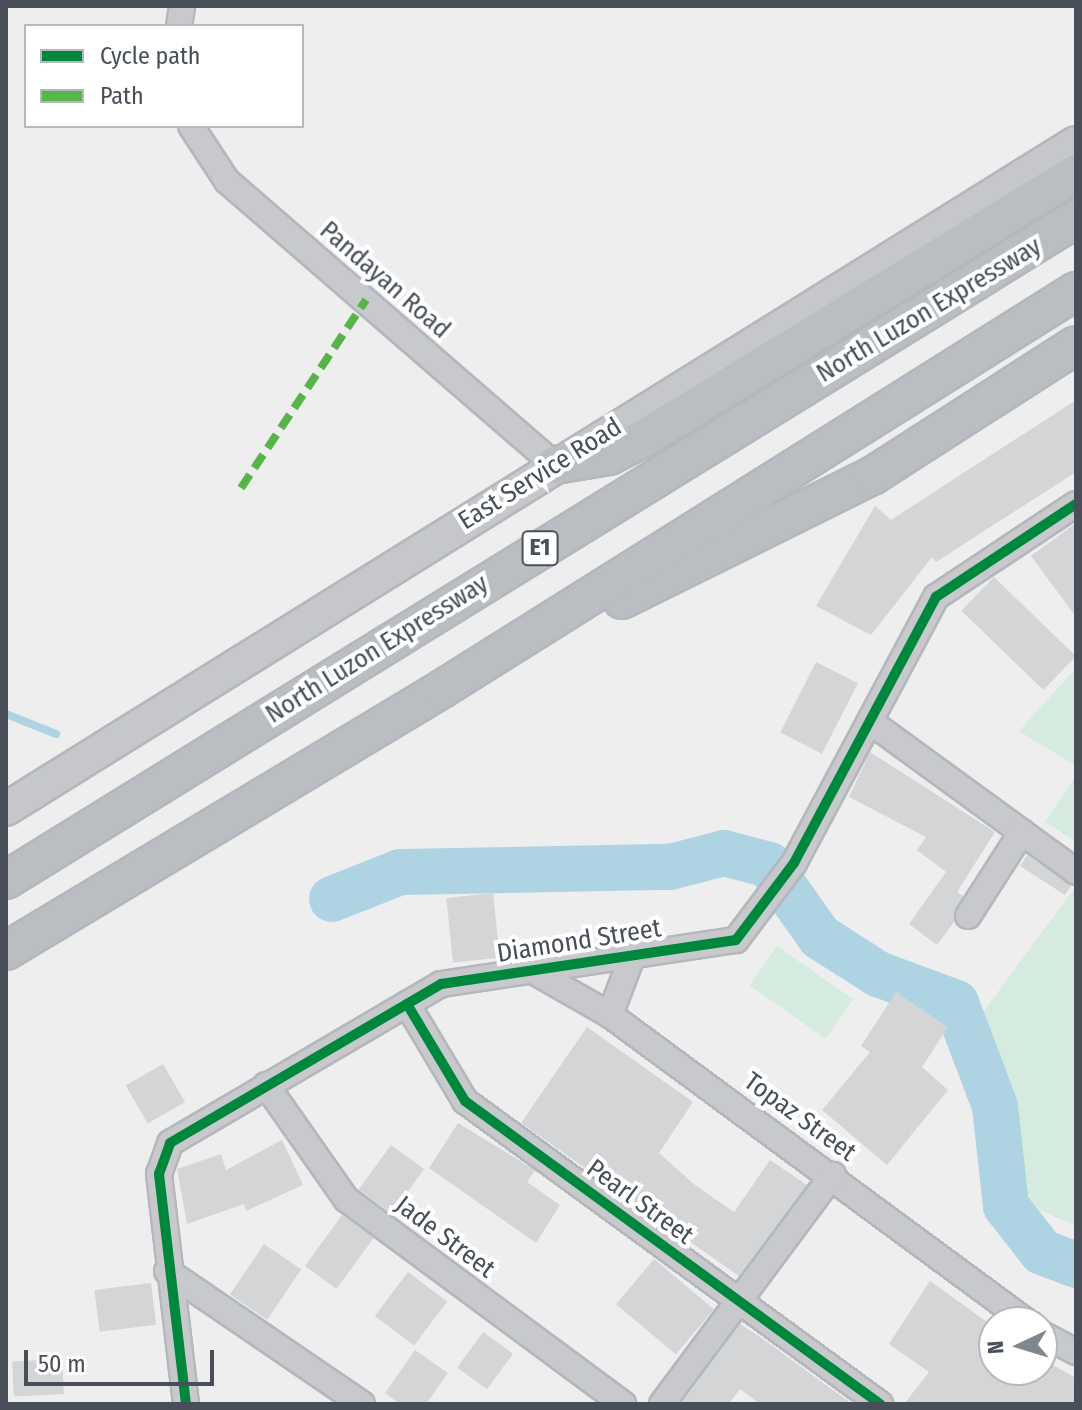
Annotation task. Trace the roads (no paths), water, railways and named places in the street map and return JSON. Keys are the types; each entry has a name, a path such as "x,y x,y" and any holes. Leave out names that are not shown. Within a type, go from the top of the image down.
{"highway":[{"path":"555,465 609,456 646,437 1076,173"},
{"name":"North Luzon Expressway","path":"6,880 1076,219"},
{"path":"6,951 442,689 1076,291"},
{"path":"442,689 872,476 1076,345"}],"main road":[{"name":"East Service Road","path":"6,809 1076,143"}],"street":[{"name":"Pandayan Road","path":"192,128 227,181 555,465"},
{"name":"Diamond Street","path":"186,1404 167,1271 159,1174 170,1143 441,984 736,940 772,897 794,863 872,723 936,597 1076,504"},
{"path":"872,723 1076,872"},
{"path":"968,916 1022,832"},
{"path":"610,1015 633,954"},
{"name":"Topaz Street","path":"533,971 610,1015 833,1175 1006,1306"},
{"name":"Pearl Street","path":"407,1004 465,1101 880,1404"},
{"name":"Jade Street","path":"266,1085 346,1199 623,1404"},
{"path":"662,1404 833,1175"},
{"path":"167,1271 362,1404"},
{"path":"1058,1342 1076,1352"}],"waterway":[{"path":"6,714 56,734"},
{"path":"332,899 400,872 670,867 724,853 769,865 820,937 878,974 956,1003 995,1106 1006,1206 1042,1252 1076,1265"}]}
